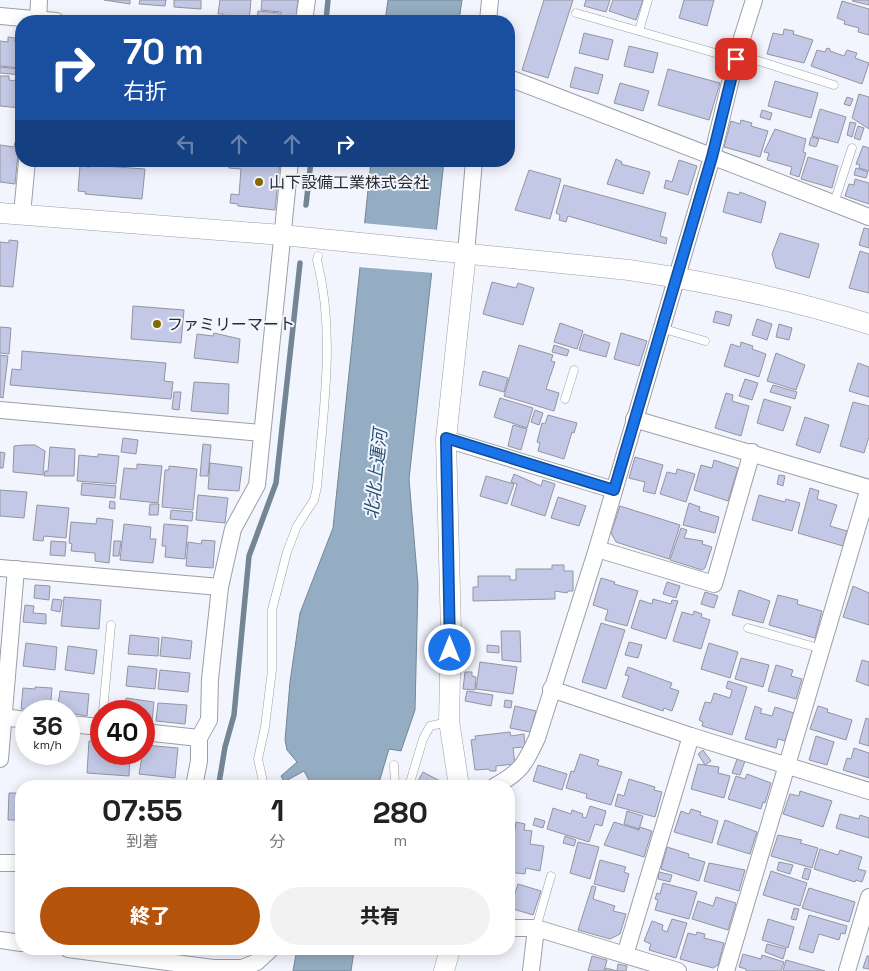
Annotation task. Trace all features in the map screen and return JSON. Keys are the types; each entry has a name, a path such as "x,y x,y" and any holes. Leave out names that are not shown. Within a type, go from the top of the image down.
{"street":[{"path":"38,15 39,0"},
{"path":"305,15 307,0"},
{"path":"489,15 490,0"},
{"path":"505,780 513,776 526,761 537,738 597,548 660,328 712,157 737,57 754,0"},
{"path":"0,16 15,18"},
{"path":"515,80 869,217"},
{"path":"22,214 26,167"},
{"path":"195,780 199,761 199,738 208,720 210,679 220,587 233,529 257,484 289,167"},
{"path":"458,780 449,722 451,632 446,438 473,167"},
{"path":"0,213 282,235 466,252 676,277 833,312 869,324"},
{"path":"0,410 261,433"},
{"path":"634,419 752,452 869,488 726,971"},
{"path":"446,438 614,490"},
{"path":"597,548 714,584 752,452"},
{"path":"0,759 8,568 220,587"},
{"path":"552,689 691,736 869,791"},
{"path":"3,717 15,719"},
{"path":"155,733 199,738"},
{"path":"625,955 691,736"},
{"path":"0,863 15,863"},
{"path":"847,971 869,897"},
{"path":"515,928 536,928 625,955 641,966 678,971"},
{"path":"531,971 536,928"},
{"path":"0,940 15,941"},
{"path":"109,955 197,968 242,968 257,962 265,955"},
{"path":"444,971 448,955"}],"lane":[{"path":"639,31 648,0"},
{"path":"576,13 834,85"},
{"path":"834,203 852,148"},
{"path":"263,780 258,759 270,688 272,610 287,552 297,526 314,500 317,488 327,367 324,288 318,256"},
{"path":"660,328 705,341"},
{"path":"565,399 574,370"},
{"path":"104,700 111,625"},
{"path":"748,628 822,649"},
{"path":"410,780 423,739 430,726 449,722"},
{"path":"394,765 395,780"},
{"path":"536,928 551,876"}],"water":[{"path":"388,0 462,0 460,15 386,15"},
{"name":"北北上運河","path":"370,167 443,167 409,479 418,585 415,710 401,751 389,749 380,780 309,780 304,771 288,780 283,780 281,776 297,762 287,750 285,740 290,682 300,613 333,528"},
{"path":"296,955 353,955 351,971 293,971"}],"pier":[{"path":"362,223 439,230 434,273 357,267"}],"building":[{"path":"104,0 130,0 130,4"},
{"path":"140,0 166,0 165,6 139,4"},
{"path":"174,0 201,0 201,9 174,7"},
{"path":"220,0 251,0 250,15 218,14"},
{"path":"262,0 298,0 296,15 281,15 281,12 261,10"},
{"path":"544,0 573,0 548,78 522,70"},
{"path":"586,0 610,0 606,12 584,6"},
{"path":"613,0 643,0 636,20 609,11"},
{"path":"684,0 714,0 707,26 679,18"},
{"path":"853,0 869,0 869,5 852,1"},
{"path":"842,1 869,9 869,35 858,32 859,28 844,24 845,21 837,18"},
{"path":"258,11 279,13 279,15 258,15"},
{"path":"784,29 794,31 793,34 813,40 804,63 767,54 773,33 783,35"},
{"path":"584,33 613,40 608,60 579,53"},
{"path":"8,37 15,38 15,67 0,66 0,41 8,42"},
{"path":"629,46 658,53 653,73 624,66"},
{"path":"827,48 844,56 847,50 857,53 855,58 869,63 862,84 811,66 817,50 825,52"},
{"path":"0,67 15,68 15,74 0,73"},
{"path":"575,67 603,75 598,94 570,87"},
{"path":"668,69 720,83 709,120 658,105"},
{"path":"0,76 9,76 9,80 15,81 15,107 0,106"},
{"path":"775,81 818,93 811,118 768,106"},
{"path":"620,83 649,91 643,111 614,103"},
{"path":"859,94 869,97 869,129 852,118"},
{"path":"847,97 853,99 850,106 844,104"},
{"path":"820,109 846,117 838,143 812,136"},
{"path":"762,110 772,113 770,120 760,117"},
{"path":"741,120 752,123 751,126 768,131 760,157 724,147 731,121 740,124"},
{"path":"850,122 856,123 852,137 847,135"},
{"path":"858,126 864,128 860,140 854,138"},
{"path":"775,129 806,139 803,152 806,153 799,177 790,174 792,167 767,160 769,153 764,152"},
{"path":"811,137 819,139 816,147 809,145"},
{"path":"15,142 15,167 17,167 15,184 0,182 0,145 14,147"},
{"path":"863,146 869,148 869,171 859,168 860,165 856,164"},
{"path":"808,157 838,166 832,188 801,179"},
{"path":"616,159 622,162 621,164 650,172 643,194 607,184"},
{"path":"679,160 697,166 688,195 664,188 666,180 672,182"},
{"path":"80,167 145,169 142,199 85,194 86,192 78,191"},
{"name":"山下設備工業株式会社","path":"279,167 275,210 238,206 238,204 230,203 231,194 239,195 241,169 229,168"},
{"path":"856,168 868,172 866,178 854,175"},
{"path":"529,170 561,179 550,219 515,210"},
{"path":"855,179 869,183 869,204 845,196 849,184 854,185"},
{"path":"564,185 666,213 660,236 667,238 666,244 568,216 566,222 559,220 560,215 556,213"},
{"path":"728,192 739,195 740,192 766,202 761,223 723,212"},
{"path":"864,228 869,229 869,248 859,245"},
{"path":"780,233 819,244 809,278 776,268 772,254"},
{"path":"9,240 18,241 13,287 0,286 0,242 9,243"},
{"path":"860,251 869,254 869,293 849,288"},
{"path":"492,282 516,288 518,283 534,288 523,325 483,314"},
{"name":"ファミリーマート","path":"133,306 184,310 181,343 131,339"},
{"path":"716,311 732,315 729,326 713,322"},
{"path":"757,319 772,324 767,340 752,335"},
{"path":"560,323 583,331 577,349 554,342"},
{"path":"779,324 792,328 789,340 776,337"},
{"path":"0,327 11,328 9,354 0,353"},
{"path":"214,333 240,339 238,363 194,358 197,334 213,336"},
{"path":"621,333 647,341 639,366 614,359"},
{"path":"584,334 610,343 606,357 579,350"},
{"path":"741,342 753,346 752,349 766,354 759,377 724,366 731,344 740,347"},
{"path":"519,345 553,355 551,361 555,362 546,389 559,393 554,411 504,396"},
{"path":"554,345 569,350 567,356 552,352"},
{"path":"22,351 166,363 164,381 173,382 171,399 10,385 12,369 21,370"},
{"path":"776,353 805,365 796,390 767,381"},
{"path":"0,355 8,356 3,398 0,397"},
{"path":"858,363 869,367 869,397 849,391"},
{"path":"483,371 508,378 504,392 479,385"},
{"path":"745,379 758,383 752,400 739,396"},
{"path":"194,382 229,384 228,414 191,411"},
{"path":"773,385 797,392 795,399 770,392"},
{"path":"174,392 181,392 179,410 172,409"},
{"path":"726,393 733,395 732,401 749,406 741,436 715,428"},
{"path":"500,398 533,408 527,428 494,417"},
{"path":"764,399 791,407 783,431 757,423"},
{"path":"853,402 869,406 869,437 864,453 840,446"},
{"path":"535,410 543,413 539,425 531,422"},
{"path":"548,415 577,423 574,433 572,432 564,459 538,451 540,443 537,442 542,423 545,424"},
{"path":"805,417 829,425 820,453 796,445"},
{"path":"513,425 527,429 521,450 508,446"},
{"path":"123,438 138,440 136,454 121,452"},
{"path":"203,444 211,445 208,476 200,476"},
{"path":"35,445 45,451 43,475 13,472 14,446"},
{"path":"50,447 75,449 74,476 44,476 45,471 48,471"},
{"path":"0,452 5,453 3,468 0,468"},
{"path":"98,454 119,456 116,484 77,481 79,455 98,457"},
{"path":"635,457 663,465 655,494 643,491 645,482 629,478"},
{"path":"714,460 738,468 728,501 694,490 701,465 712,468"},
{"path":"210,463 242,467 239,491 208,489"},
{"path":"137,464 162,466 158,503 120,499 124,468 137,469"},
{"path":"169,466 197,469 193,510 162,507 165,470 169,470"},
{"path":"677,469 695,474 686,502 660,494 667,472 676,474"},
{"path":"514,474 541,486 543,480 555,484 545,516 511,505 517,484 511,482"},
{"path":"779,475 785,476 783,486 777,484"},
{"path":"486,476 514,484 507,504 480,496"},
{"path":"82,483 116,486 115,498 81,495"},
{"path":"810,488 819,491 817,499 837,505 830,526 847,531 843,546 798,533"},
{"path":"0,490 27,492 24,518 0,516"},
{"path":"198,495 228,498 225,523 196,520"},
{"path":"759,495 785,502 786,499 800,503 792,531 752,520"},
{"path":"558,497 586,506 579,526 551,518"},
{"path":"110,501 115,502 115,509 109,508"},
{"path":"689,503 700,507 699,511 719,517 715,533 683,525"},
{"path":"150,504 159,504 158,515 149,515"},
{"path":"37,505 69,508 66,538 44,536 43,541 33,540"},
{"path":"620,506 680,525 669,559 616,542 611,533"},
{"path":"171,510 193,512 192,521 170,519"},
{"path":"97,518 113,520 109,563 95,561 95,553 71,551 72,544 69,543 71,522 96,524"},
{"path":"124,524 151,527 150,539 156,539 153,563 120,560"},
{"path":"164,524 188,526 185,559 165,557 166,546 162,546"},
{"path":"681,528 687,530 684,538 703,541 702,544 712,547 705,568 702,570 670,560"},
{"path":"202,540 215,541 213,568 186,566 188,542 201,544"},
{"path":"51,541 66,542 65,556 50,555"},
{"path":"114,541 121,541 119,556 113,556"},
{"path":"552,565 564,565 564,571 573,571 573,591 568,591 567,593 555,591 555,599 473,601 473,587 478,587 478,576 510,576 510,580 516,580 516,569 552,569"},
{"path":"601,578 638,591 627,626 605,620 608,610 593,605"},
{"path":"667,582 680,586 676,598 663,594"},
{"path":"35,585 50,586 49,600 34,598"},
{"path":"853,586 869,593 869,625 843,617"},
{"path":"739,590 770,601 763,623 732,615"},
{"path":"705,592 718,596 714,608 701,604"},
{"path":"778,595 798,600 797,604 822,611 815,638 769,625"},
{"path":"64,597 101,600 99,629 61,626"},
{"path":"53,599 62,600 60,612 51,610"},
{"path":"653,599 671,604 672,600 678,601 666,639 631,628 640,600 652,604"},
{"path":"25,605 34,606 33,613 46,614 46,624 23,622"},
{"path":"694,611 702,614 701,617 710,620 701,649 673,641 682,612 693,615"},
{"path":"601,623 625,630 606,689 582,682"},
{"path":"501,631 520,631 521,662 502,660"},
{"path":"130,635 159,638 158,656 128,654"},
{"path":"162,637 192,641 190,659 160,656"},
{"path":"629,642 642,645 638,658 625,655"},
{"path":"26,643 57,647 55,670 23,666"},
{"path":"709,643 738,652 730,678 701,669"},
{"path":"487,645 499,646 499,653 487,652"},
{"path":"68,646 97,650 94,674 65,670"},
{"path":"741,658 769,665 763,687 735,679"},
{"path":"862,660 869,662 869,686 856,681"},
{"path":"480,662 517,667 513,694 476,689"},
{"path":"776,665 793,670 791,676 802,679 796,699 768,691"},
{"path":"128,666 157,669 155,689 126,686"},
{"path":"628,667 672,683 670,688 679,691 672,711 664,708 663,711 622,697 629,676 625,675"},
{"path":"160,670 190,673 188,692 158,689"},
{"path":"465,672 472,672 472,676 476,677 475,690 463,689"},
{"path":"728,681 747,687 732,735 702,726 703,722 699,720 705,702 711,703 714,693 730,698 732,690 726,688"},
{"path":"35,687 52,688 51,700 22,700 23,688 35,689"},
{"path":"60,691 89,694 87,716 80,715 80,700 59,700"},
{"path":"467,691 493,695 491,706 465,701"},
{"path":"505,700 512,701 511,708 504,707"},
{"path":"158,703 187,705 185,724 156,721"},
{"path":"515,706 536,711 530,732 510,728"},
{"path":"755,706 762,709 760,713 772,716 775,707 794,713 785,741 778,739 776,748 745,739"},
{"path":"818,706 828,709 827,712 852,720 846,740 810,729"},
{"path":"866,718 869,719 869,746 859,743"},
{"path":"510,732 511,736 524,734 525,747 513,748 515,764 496,766 496,771 490,771 489,769 475,770 471,740 476,739 475,736"},
{"path":"816,736 834,742 827,765 809,760"},
{"path":"89,741 90,765 130,765 129,776 87,773"},
{"path":"155,746 178,748 175,778 139,774 141,765 155,765"},
{"path":"854,748 869,753 869,778 843,770 847,758 851,759"},
{"path":"703,750 711,761 705,765 698,754"},
{"path":"580,754 599,760 597,765 622,772 611,805 586,798 587,794 566,788 571,771 574,772"},
{"path":"737,759 745,761 740,775 732,773"},
{"path":"698,764 719,767 718,773 730,776 724,798 691,789"},
{"path":"538,765 567,774 562,790 533,781"},
{"path":"423,772 438,780 418,780"},
{"path":"747,774 771,783 765,803 763,802 761,809 728,799 736,776 745,779"},
{"path":"629,779 655,787 654,790 662,792 655,817 615,806 618,794 624,796"},
{"path":"800,791 832,801 823,827 783,814 790,794 799,796"},
{"path":"9,793 15,793 15,820 8,820"},
{"path":"590,806 606,811 602,826 595,824 589,842 547,829 553,808 571,814 572,810 583,814 582,817 586,818"},
{"path":"691,809 701,812 700,815 718,821 712,843 674,832 681,811 689,814"},
{"path":"627,811 643,816 639,829 624,824"},
{"path":"840,814 859,819 860,815 869,818 869,838 836,828"},
{"path":"535,818 545,821 543,828 533,825"},
{"path":"725,820 757,832 750,854 717,844"},
{"path":"516,822 525,824 524,830 532,831 530,844 544,846 540,871 526,868 525,874 515,873"},
{"path":"614,822 639,830 640,827 652,831 644,857 604,845"},
{"path":"778,835 802,840 800,843 818,848 812,868 771,856"},
{"path":"565,836 576,840 574,846 563,843"},
{"path":"578,842 599,847 590,879 570,873"},
{"path":"667,847 689,854 688,857 705,862 699,881 661,869"},
{"path":"820,849 838,855 840,850 862,857 858,869 866,871 862,882 856,880 855,882 814,869"},
{"path":"600,860 626,867 624,872 629,874 624,892 594,884"},
{"path":"779,862 793,865 790,874 777,870"},
{"path":"709,863 745,870 739,891 704,881"},
{"path":"805,868 811,870 808,880 802,878"},
{"path":"771,871 807,883 800,906 763,895"},
{"path":"659,872 672,875 670,882 658,879"},
{"path":"663,883 697,892 689,919 655,910 658,900 655,899 657,893 660,894"},
{"path":"518,884 541,891 533,915 515,910 515,893"},
{"path":"592,886 596,887 593,899 615,906 613,911 626,914 620,934 610,939 578,930"},
{"path":"809,888 855,902 849,922 802,908"},
{"path":"716,897 736,903 728,930 692,919 698,901 713,906"},
{"path":"794,908 799,909 796,920 791,919"},
{"path":"809,915 847,926 845,934 841,933 839,940 819,934 813,953 799,949"},
{"path":"672,919 687,923 676,958 649,950 651,944 644,941 652,921 663,925 662,930 667,932"},
{"path":"768,919 794,927 788,948 762,940"},
{"path":"697,932 705,934 704,938 724,943 718,965 713,968 680,959 688,933 696,935"},
{"path":"767,944 786,949 783,959 765,952"},
{"path":"743,954 761,959 762,955 784,962 781,971 746,971 746,969 739,967"},
{"path":"592,956 607,960 604,971 588,971"},
{"path":"867,956 869,956 869,969 863,968"},
{"path":"786,960 825,971 783,971"},
{"path":"618,964 627,966 626,971 617,971"},
{"path":"606,968 617,971 605,971"}],"waterway":[{"path":"327,15 328,0"},
{"path":"306,205 310,167"},
{"path":"220,780 225,747 234,715 249,556 276,483 300,263"}],"place":[{"name":"山下設備工業株式会社","path":"259,182"},
{"name":"ファミリーマート","path":"157,324"}],"route":[{"path":"450,650 446,438 614,490 660,328 712,157 736,59"}]}
